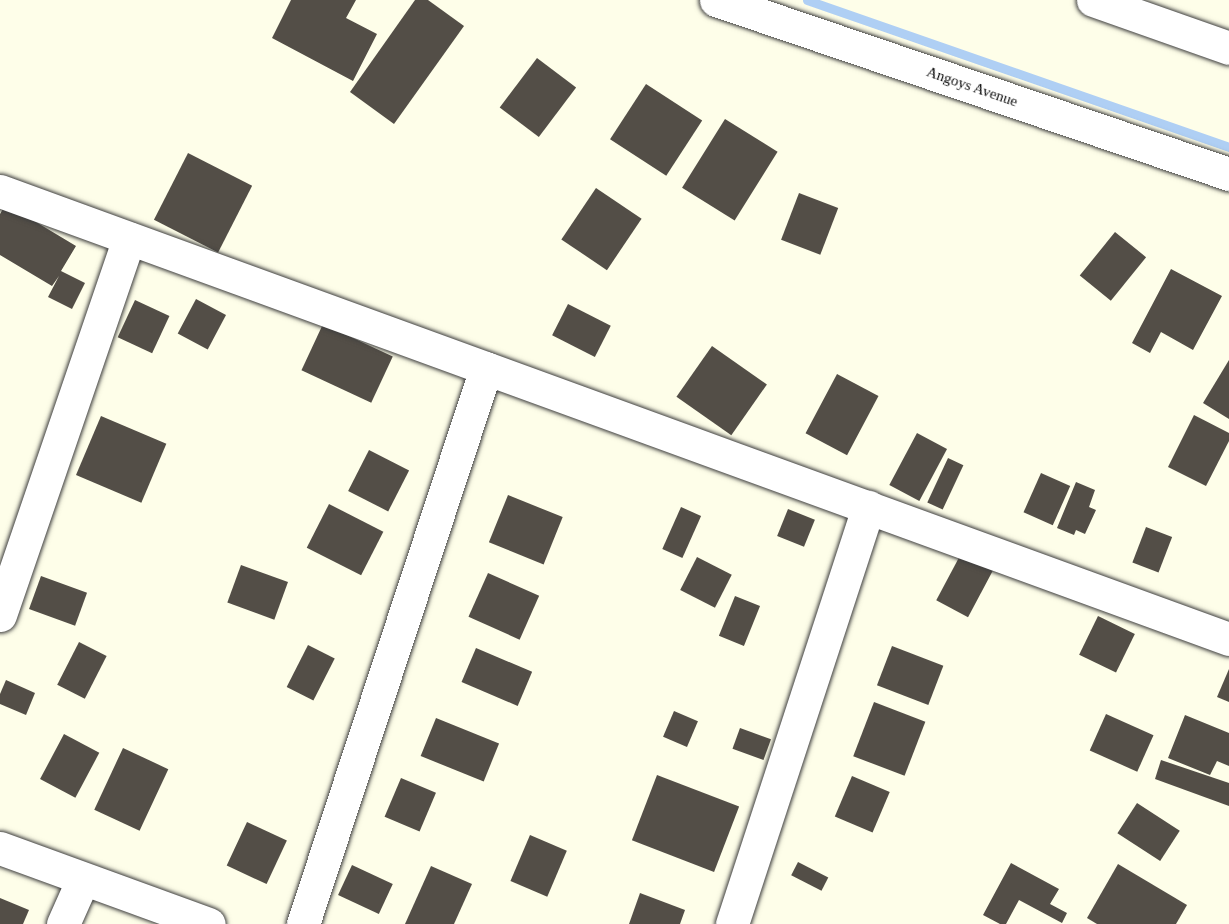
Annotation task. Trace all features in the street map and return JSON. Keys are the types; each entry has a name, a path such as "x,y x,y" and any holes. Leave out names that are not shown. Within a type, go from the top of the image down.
{"street":[{"name":"Angoys Avenue","path":"716,0 1229,174"},
{"path":"1093,0 1229,48"},
{"path":"0,191 1229,639"},
{"path":"3,598 129,238"},
{"path":"303,924 486,368"},
{"path":"732,924 868,507"},
{"path":"0,848 209,924"},
{"path":"63,924 83,879"}],"building":[{"path":"291,0 356,0 346,18 377,34 353,81 272,38"},
{"path":"415,0 428,0 464,26 394,124 350,92"},
{"path":"537,58 576,87 539,137 500,108"},
{"path":"646,84 702,120 666,176 610,139"},
{"path":"725,119 778,152 735,221 682,188"},
{"path":"188,153 252,186 218,253 154,220"},
{"path":"596,188 642,219 607,270 561,239"},
{"path":"799,193 838,208 820,255 781,240"},
{"path":"6,204 76,246 61,271 85,283 72,309 48,297 59,276 52,286 0,255 0,214"},
{"path":"1115,232 1146,257 1111,301 1080,276"},
{"path":"1171,269 1222,296 1193,350 1161,332 1150,353 1132,343"},
{"path":"196,299 226,315 208,349 178,333"},
{"path":"135,300 169,316 152,353 118,337"},
{"path":"568,304 611,326 595,357 552,335"},
{"path":"323,324 393,357 371,403 301,370"},
{"path":"712,346 767,384 731,435 676,397"},
{"path":"1229,360 1229,419 1203,403"},
{"path":"837,374 878,396 847,455 806,433"},
{"path":"1194,415 1229,433 1229,441 1206,486 1168,467"},
{"path":"101,416 166,444 141,503 76,475"},
{"path":"917,433 947,449 919,501 889,485"},
{"path":"369,450 409,470 388,511 348,491"},
{"path":"948,458 963,465 943,510 927,502"},
{"path":"1041,473 1070,486 1053,525 1024,512"},
{"path":"1076,482 1095,490 1089,507 1096,510 1085,534 1076,530 1074,535 1057,528"},
{"path":"508,495 563,517 544,564 489,542"},
{"path":"329,504 383,532 361,575 307,548"},
{"path":"681,507 701,516 682,558 662,549"},
{"path":"788,509 815,520 804,547 777,536"},
{"path":"1146,527 1172,537 1159,573 1132,562"},
{"path":"963,550 995,567 968,617 936,600"},
{"path":"697,557 732,575 715,608 680,590"},
{"path":"241,565 288,582 274,620 227,603"},
{"path":"488,573 539,596 520,640 468,617"},
{"path":"41,576 87,593 75,626 29,609"},
{"path":"735,596 760,606 744,646 719,636"},
{"path":"1098,616 1135,634 1116,673 1079,655"},
{"path":"79,642 107,656 85,699 57,685"},
{"path":"308,645 335,659 313,700 287,687"},
{"path":"892,646 943,666 928,705 877,685"},
{"path":"476,648 532,672 518,706 462,682"},
{"path":"1229,669 1229,702 1217,697"},
{"path":"6,680 35,693 26,715 0,704 0,694"},
{"path":"874,702 925,722 905,776 853,756"},
{"path":"674,711 698,721 687,747 663,737"},
{"path":"1106,714 1154,735 1137,772 1090,751"},
{"path":"1185,715 1229,733 1229,766 1217,761 1210,775 1168,758"},
{"path":"436,718 499,743 484,781 421,756"},
{"path":"740,728 771,739 763,760 732,749"},
{"path":"64,734 99,753 75,798 40,779"},
{"path":"123,748 168,769 140,831 94,810"},
{"path":"1161,760 1229,783 1229,806 1155,779"},
{"path":"657,775 739,807 714,872 632,840"},
{"path":"852,776 890,792 873,833 835,817"},
{"path":"401,778 436,793 420,832 385,817"},
{"path":"1137,803 1180,831 1160,861 1117,833"},
{"path":"247,822 287,841 267,884 227,866"},
{"path":"530,835 567,851 547,897 510,881"},
{"path":"798,862 828,877 821,891 791,875"},
{"path":"1011,863 1059,889 1050,904 1067,913 1062,923 1019,900 1006,924 1000,924 983,915"},
{"path":"1118,864 1187,905 1176,924 1097,924 1087,918"},
{"path":"352,865 393,884 379,914 338,895"},
{"path":"431,866 472,884 454,924 405,924"},
{"path":"640,893 685,910 680,924 629,924"},
{"path":"0,898 29,910 23,924 0,924"}],"waterway":[{"path":"807,0 1229,147"}]}
